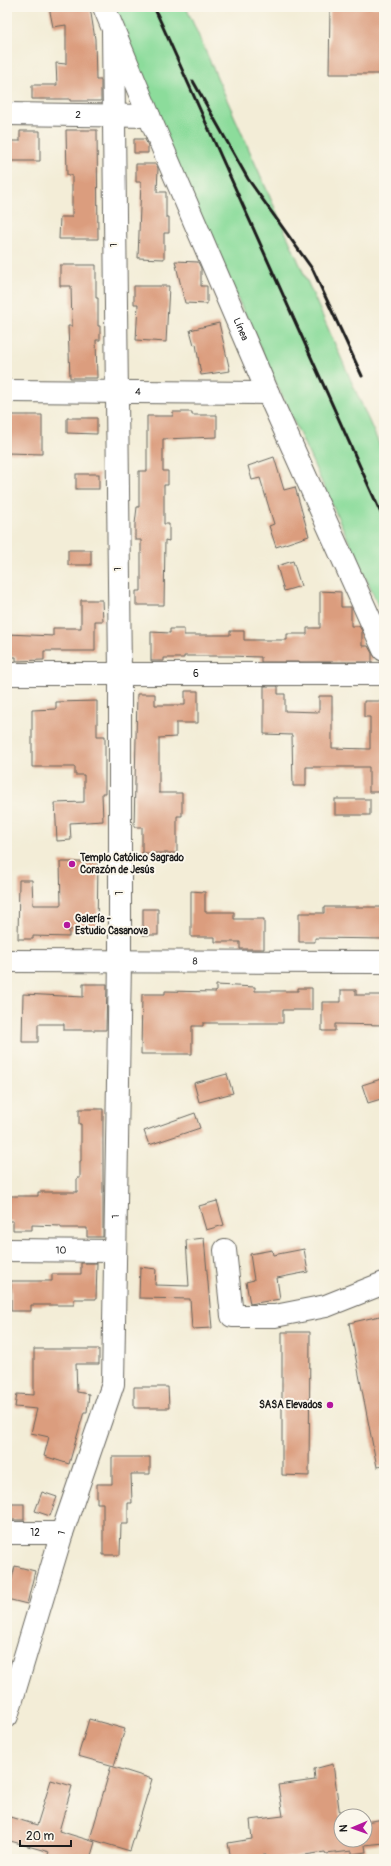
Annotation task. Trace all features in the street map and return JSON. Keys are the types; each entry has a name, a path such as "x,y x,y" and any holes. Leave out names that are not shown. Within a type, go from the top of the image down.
{"street":[{"name":"Línea","path":"104,7 268,394 384,650"},
{"name":"1","path":"7,1716 62,1533 113,1384 120,960 120,674 113,30"},
{"name":"2","path":"7,114 149,116"},
{"name":"4","path":"7,391 268,394"},
{"name":"6","path":"7,674 384,674"},
{"name":"8","path":"7,961 120,960 384,962"},
{"name":"10","path":"7,1250 115,1251"},
{"path":"224,1250 232,1316 275,1316 326,1306 384,1282"},
{"name":"12","path":"7,1533 62,1533"}],"green space":[{"path":"109,7 186,7 384,455 384,618 192,199"}],"building":[{"path":"49,7 90,7 95,39 96,80 101,80 101,101 32,99 32,85 57,85 56,63 66,64 66,25 53,27"},
{"path":"330,7 384,7 384,74 329,74"},
{"path":"66,130 97,130 98,239 59,239 60,217 72,217 72,175 67,175"},
{"path":"20,131 40,131 40,161 7,161 7,141 20,141"},
{"path":"134,139 145,139 148,146 148,153 134,153"},
{"path":"136,164 156,164 158,168 157,192 166,192 166,217 169,217 169,233 164,233 164,259 138,258 141,182 136,182"},
{"path":"175,261 198,262 201,268 201,286 207,286 207,304 185,303"},
{"path":"60,265 96,265 96,298 98,298 98,326 100,326 100,340 96,340 97,378 70,378 68,326 72,326 71,286 60,286"},
{"path":"134,286 169,286 166,342 136,340 138,304 134,304"},
{"path":"219,323 230,371 201,375 196,344 194,345 190,330"},
{"path":"173,412 192,412 192,415 217,415 217,437 163,439 163,471 168,471 168,485 164,485 164,524 169,524 169,541 165,540 164,605 136,605 136,591 141,591 141,540 135,540 135,524 137,507 139,507 139,471 147,471 147,416 173,416"},
{"path":"7,415 42,415 42,454 7,453"},
{"path":"67,418 97,418 97,434 67,433"},
{"path":"274,457 284,490 295,487 309,536 276,547 269,526 274,524 260,478 252,480 248,466"},
{"path":"76,474 99,474 99,489 76,489"},
{"path":"68,550 91,550 91,565 68,565"},
{"path":"293,561 301,586 284,591 277,566"},
{"path":"320,591 341,592 341,607 351,607 351,626 359,626 362,631 362,646 368,646 372,653 372,662 261,662 261,657 230,656 184,656 184,658 164,658 164,661 151,661 151,632 170,633 170,629 184,629 184,635 230,635 230,631 244,631 244,640 287,640 287,634 307,634 307,628 320,628"},
{"path":"81,600 102,600 103,621 95,621 95,651 44,651 44,660 16,661 16,657 7,657 7,634 53,636 53,628 81,628"},
{"path":"264,686 278,686 278,694 285,694 285,711 319,712 319,696 332,696 332,748 370,749 370,717 364,717 364,701 384,701 384,792 369,792 369,767 306,767 306,786 293,786 292,735 264,734"},
{"path":"185,691 198,691 198,723 176,723 176,737 159,738 159,793 182,793 182,816 177,816 177,853 142,853 142,827 134,827 137,694 155,694 155,705 185,705"},
{"path":"97,701 97,736 105,736 105,793 102,793 103,821 70,823 71,840 57,841 55,803 84,802 84,775 75,775 75,767 32,767 32,710 56,709 56,702"},
{"path":"335,799 370,799 370,815 335,815"},
{"path":"60,862 98,862 97,930 69,930 69,937 33,936 33,939 18,939 19,880 32,880 33,905 61,905"},
{"path":"191,891 205,892 205,912 234,912 234,919 264,919 264,949 240,949 240,942 215,942 215,937 191,937"},
{"path":"324,907 384,907 384,939 315,938 315,942 299,942 299,913 324,913"},
{"path":"143,909 158,909 158,935 143,935"},
{"path":"83,984 107,984 106,1030 64,1030 64,1024 38,1024 38,1042 22,1042 23,994 83,997"},
{"path":"216,985 255,987 255,991 298,991 298,988 312,988 312,1010 283,1010 283,1023 203,1023 203,1026 192,1026 192,1054 141,1054 142,994 165,994 165,991 216,992"},
{"path":"341,990 356,990 356,995 384,995 384,1025 335,1024 335,1031 322,1031 322,1002 341,1002"},
{"path":"227,1074 233,1093 199,1102 194,1083"},
{"path":"384,1078 384,1098 368,1103 362,1085"},
{"path":"79,1109 103,1109 103,1237 87,1237 87,1228 61,1228 61,1226 32,1225 32,1230 13,1230 13,1221 7,1221 7,1196 38,1196 38,1192 77,1192 77,1178 80,1178 81,1161 81,1124 79,1124"},
{"path":"195,1113 200,1128 149,1145 144,1131"},
{"path":"217,1201 224,1225 206,1230 199,1206"},
{"path":"204,1238 212,1328 192,1329 190,1299 139,1298 140,1267 156,1269 155,1285 189,1286 186,1240"},
{"path":"304,1249 308,1272 277,1278 280,1299 250,1304 246,1282 254,1280 250,1254 272,1250 273,1255"},
{"path":"81,1263 97,1263 96,1299 74,1299 74,1305 31,1305 31,1311 11,1311 11,1281 52,1281 52,1274 81,1274"},
{"path":"384,1315 384,1466 377,1467 349,1323"},
{"path":"282,1332 310,1332 309,1476 282,1475"},
{"path":"34,1349 99,1349 99,1364 76,1364 77,1392 89,1394 87,1412 84,1412 69,1464 44,1456 49,1437 31,1433 37,1409 15,1407 17,1394 34,1395"},
{"path":"134,1387 168,1387 169,1408 134,1408"},
{"path":"112,1457 150,1457 150,1474 131,1474 132,1503 128,1503 128,1524 121,1524 120,1555 103,1555 103,1503 97,1503 97,1484 112,1484"},
{"path":"42,1492 57,1497 50,1516 35,1511"},
{"path":"7,1504 24,1504 24,1520 7,1520"},
{"path":"15,1566 35,1571 27,1604 7,1599"},
{"path":"89,1719 125,1729 114,1766 78,1756"},
{"path":"333,1764 339,1808 333,1808 333,1848 365,1848 366,1852 352,1854 352,1851 326,1854 325,1852 278,1859 267,1859 266,1855 231,1859 228,1843 252,1839 250,1820 283,1816 278,1785 315,1780 314,1769"},
{"path":"111,1766 152,1779 130,1851 90,1839"},
{"path":"51,1780 72,1786 59,1831 95,1842 90,1859 46,1859 49,1852 7,1840 7,1828 10,1817 37,1825"},
{"path":"384,1819 384,1843 373,1844 373,1821"}],"railway":[{"path":"154,7 384,520"},
{"path":"193,81 248,179 313,270 362,376"}],"place":[{"name":"Templo Católico Sagrado Corazón de Jesús","path":"72,864"},
{"name":"Galería - Estudio Casanova","path":"67,925"},
{"name":"SASA Elevados","path":"330,1405"}]}
